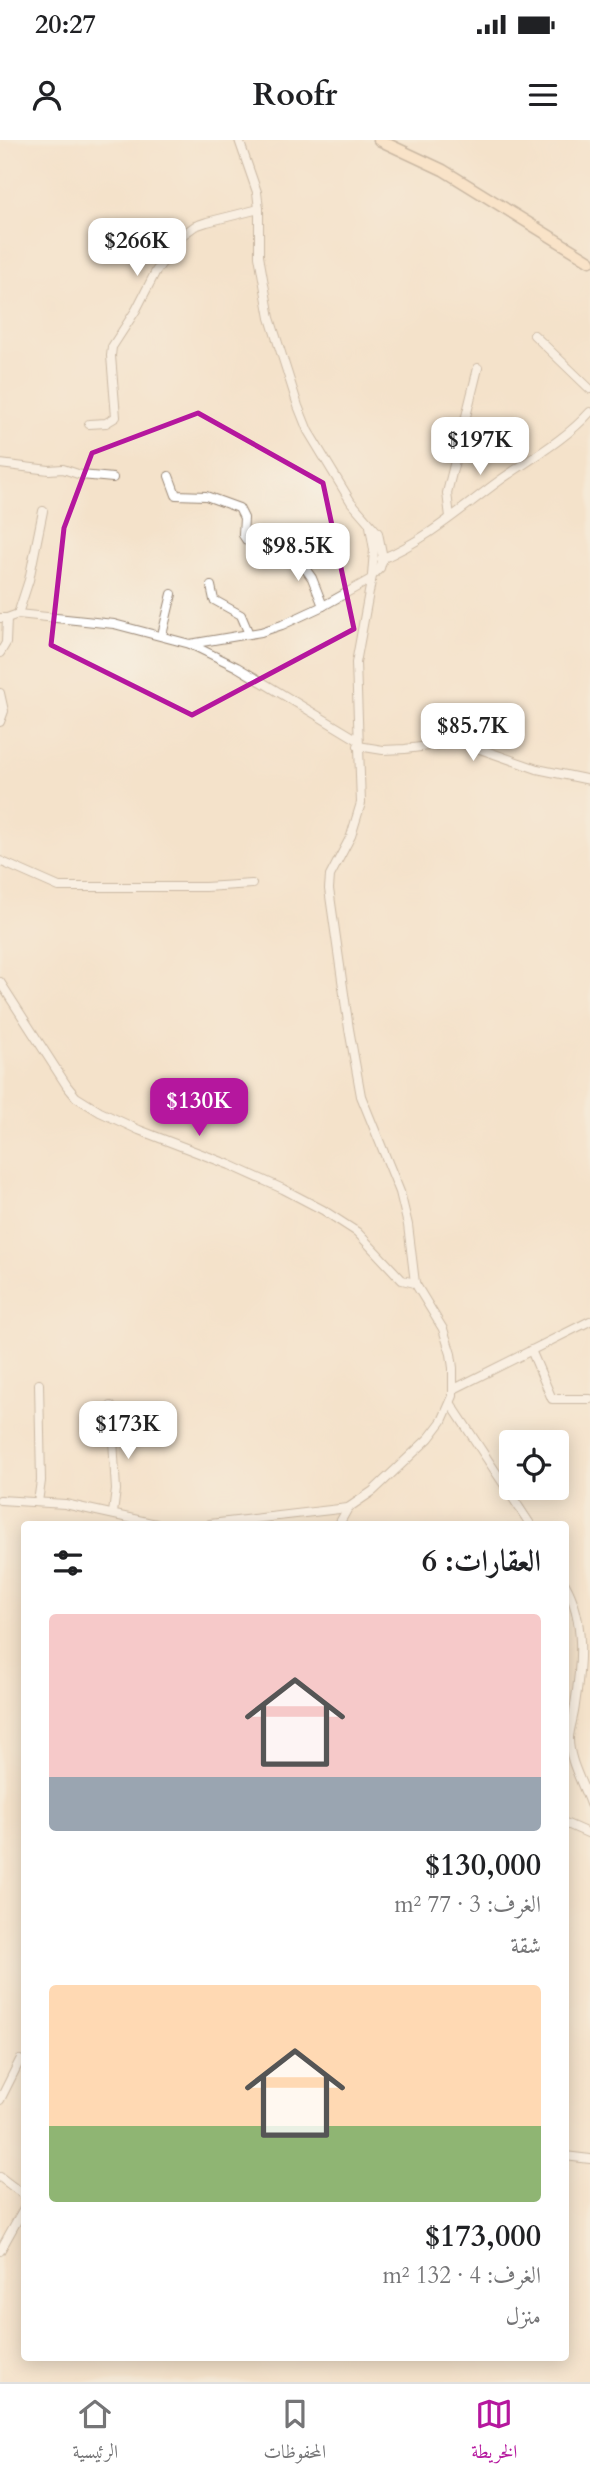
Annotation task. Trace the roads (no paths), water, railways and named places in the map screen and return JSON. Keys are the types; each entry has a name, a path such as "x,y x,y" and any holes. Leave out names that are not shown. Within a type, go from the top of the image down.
{"main road":[{"path":"379,140 443,170 590,261"}],"street":[{"path":"190,644 249,634 282,625 323,606 372,578 380,568 379,559 383,549 378,533 351,502 320,452 298,406 263,288 259,209 251,173 239,140"},
{"path":"89,424 106,423 117,417 112,347 136,310 156,271 174,246 195,226 259,209"},
{"path":"534,335 590,388"},
{"path":"450,517 447,494 478,368"},
{"path":"379,559 450,517 557,440 590,412"},
{"path":"0,464 49,470 63,468 81,475 113,478"},
{"path":"169,476 176,495 206,496 239,508 244,518 243,536 247,541 295,548 312,578 323,606"},
{"path":"18,614 29,580 43,511"},
{"path":"341,1521 348,1508 373,1491 435,1431 451,1404 454,1389 447,1339 433,1309 415,1283 408,1225 400,1192 386,1152 366,1111 355,1073 329,889 330,876 351,836 360,803 356,663 372,578"},
{"path":"211,586 214,600 241,615 249,634"},
{"path":"162,635 172,594"},
{"path":"0,653 6,643 4,618 18,614 114,624 190,644 237,667 358,743 383,750 460,742 537,769 590,780"},
{"path":"0,693 4,708 0,722"},
{"path":"0,861 59,887 205,887 252,884"},
{"path":"0,982 66,1086 76,1097 115,1119 230,1165 323,1210 357,1232 402,1280 415,1283"},
{"path":"454,1389 590,1321"},
{"path":"531,1350 552,1399 590,1399"},
{"path":"38,1502 41,1481 39,1384"},
{"path":"451,1404 528,1521"},
{"path":"111,1406 116,1490 113,1513"},
{"path":"0,1500 65,1504 144,1521"},
{"path":"236,1521 348,1508"},
{"path":"569,1592 580,1627 575,1705 569,1739 573,1759 590,1804"},
{"path":"569,1825 590,1834"},
{"path":"0,2100 20,2060"},
{"path":"569,2156 590,2159"},
{"path":"0,2177 21,2193"},
{"path":"0,2252 21,2214"}]}
